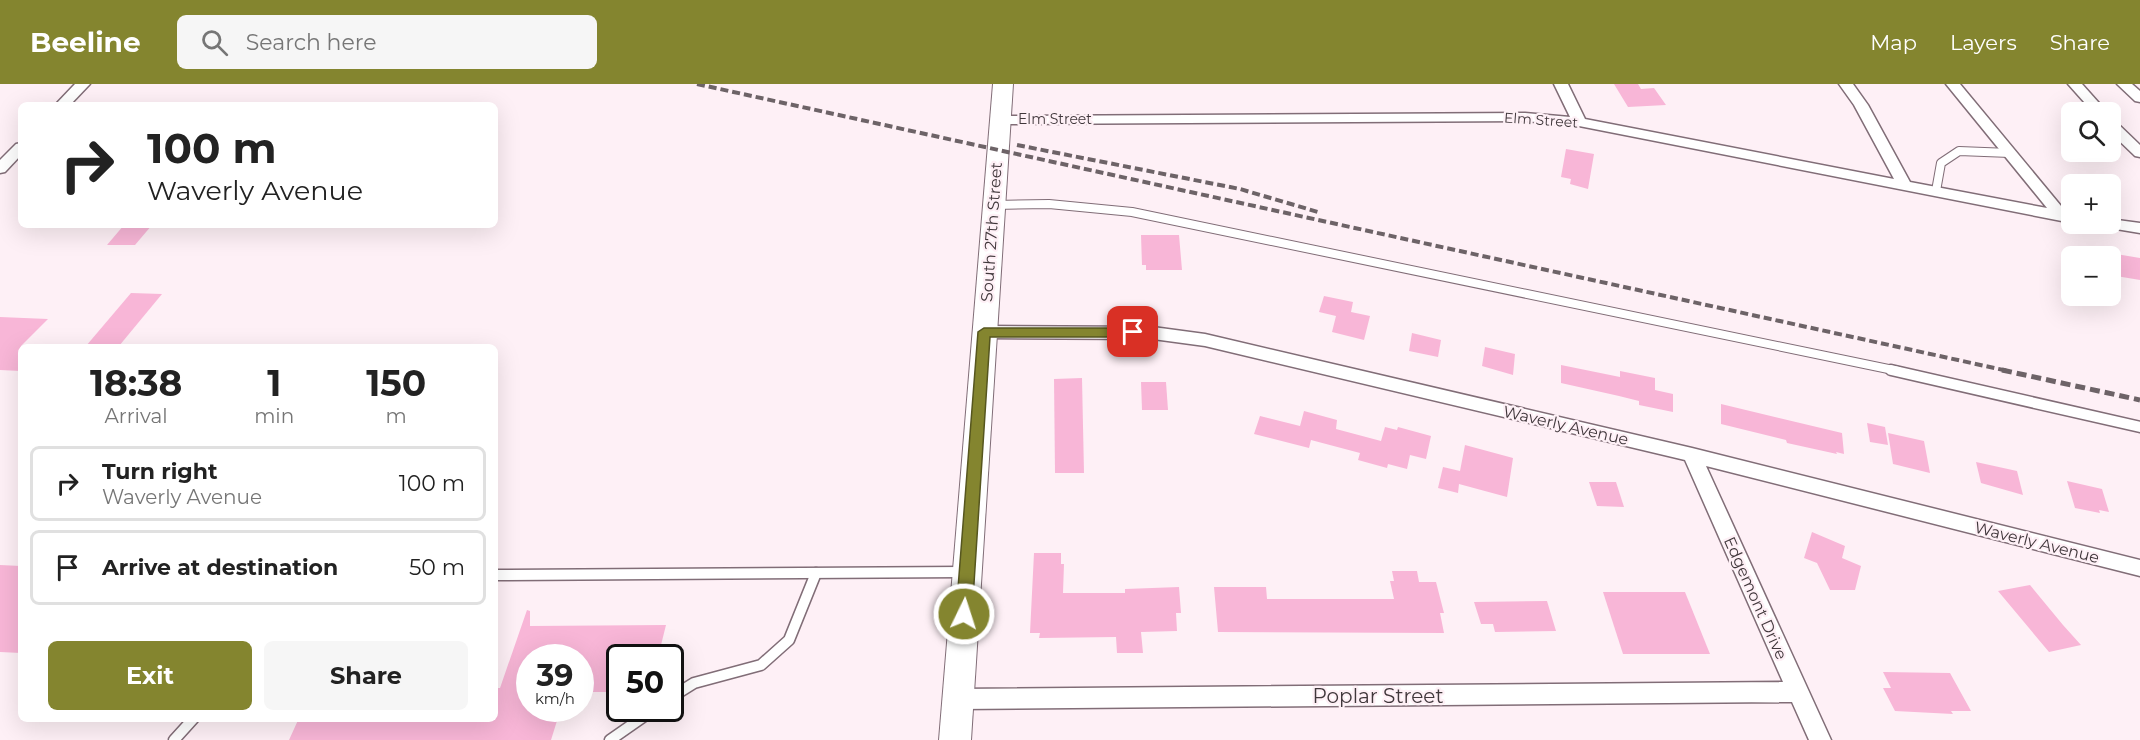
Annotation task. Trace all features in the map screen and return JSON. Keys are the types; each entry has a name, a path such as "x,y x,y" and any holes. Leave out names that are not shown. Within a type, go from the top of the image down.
{"main road":[{"name":"South 27th Street","path":"955,740 1003,84"}],"street":[{"path":"65,102 83,84"},
{"path":"1561,84 1579,122"},
{"path":"1846,84 1867,115 1904,184"},
{"path":"1953,84 2061,211"},
{"path":"2075,84 2091,102"},
{"path":"2124,84 2140,99"},
{"name":"Elm Street","path":"1001,120 1525,117 1579,122 1904,184 2061,217"},
{"path":"2121,135 2140,153"},
{"path":"0,169 18,150"},
{"path":"2121,226 2140,228"},
{"name":"Waverly Avenue","path":"984,332 1153,333 1205,340 1692,455 2140,568"},
{"name":"Edgemont Drive","path":"1692,455 1821,740"},
{"name":"Poplar Street","path":"958,699 1798,692"}],"lane":[{"path":"1936,191 1941,164 1959,151 2010,153"},
{"path":"994,205 1049,204 1132,212 1251,235 1838,357 2140,427"},
{"path":"498,575 967,572"},
{"path":"684,689 694,683 761,665 789,640 816,573"},
{"path":"174,740 190,722"},
{"path":"610,740 636,722"}],"building":[{"path":"1614,84 1638,84 1641,89 1654,88 1666,105 1628,107"},
{"path":"1566,149 1594,154 1588,189 1570,184 1571,179 1561,177"},
{"path":"121,228 149,228 135,245 107,245"},
{"path":"1141,235 1179,235 1182,270 1146,270 1146,265 1142,265"},
{"path":"2121,255 2140,258 2140,280 2121,277"},
{"path":"131,293 162,294 121,344 88,344"},
{"path":"1324,296 1353,302 1351,312 1370,316 1364,340 1332,332 1336,316 1319,312"},
{"path":"0,317 48,319 23,344 18,344 18,371 0,370"},
{"path":"1412,333 1441,340 1438,357 1409,351"},
{"path":"1485,347 1515,354 1513,375 1482,366"},
{"path":"1561,365 1620,377 1620,371 1655,378 1655,390 1673,394 1673,412 1639,405 1639,401 1561,383"},
{"path":"1082,378 1084,473 1055,473 1054,379"},
{"path":"1141,382 1166,382 1168,410 1142,410"},
{"path":"1721,404 1842,433 1844,454 1787,443 1786,440 1721,424"},
{"path":"1304,411 1337,420 1336,429 1381,441 1385,427 1397,430 1398,427 1431,436 1426,459 1410,455 1407,469 1388,464 1387,468 1358,460 1360,453 1311,440 1309,448 1254,434 1260,416 1300,426"},
{"path":"1867,423 1885,427 1888,445 1870,442"},
{"path":"1888,433 1924,441 1930,473 1893,464"},
{"path":"1465,445 1513,458 1507,497 1459,484 1458,493 1438,488 1443,467 1460,471"},
{"path":"1976,462 2017,471 2023,495 1981,483"},
{"path":"2067,481 2102,489 2109,512 2099,510 2100,513 2075,508"},
{"path":"1589,482 1616,482 1624,507 1597,506"},
{"path":"1812,532 1845,546 1842,558 1861,566 1855,590 1830,590 1817,563 1804,558"},
{"path":"1034,553 1061,553 1061,564 1064,564 1063,593 1125,593 1125,589 1179,587 1181,613 1176,613 1177,631 1141,632 1143,653 1117,653 1116,637 1039,638 1040,633 1030,633"},
{"path":"0,565 18,566 18,653 0,652"},
{"path":"1392,571 1417,571 1419,582 1436,582 1444,613 1440,613 1444,633 1218,632 1214,587 1266,587 1267,599 1394,599 1390,581 1394,581"},
{"path":"2030,585 2081,645 2049,652 1998,591"},
{"path":"1603,592 1685,592 1710,654 1623,654"},
{"path":"1547,601 1556,631 1495,632 1493,624 1481,624 1474,602"},
{"path":"527,610 530,611 530,626 666,625 661,644 606,644 606,692 594,692 594,644 516,644 516,722 557,722 551,740 289,740 297,722 498,722 498,688 500,688"},
{"path":"1883,672 1950,673 1971,711 1951,711 1953,714 1895,711 1883,688 1891,688"}],"railway":[{"path":"697,84 2008,371"},
{"path":"1017,145 1240,189 1318,212"},
{"path":"2002,370 2140,400"}],"route":[{"path":"964,614 984,332 1133,332"}]}
